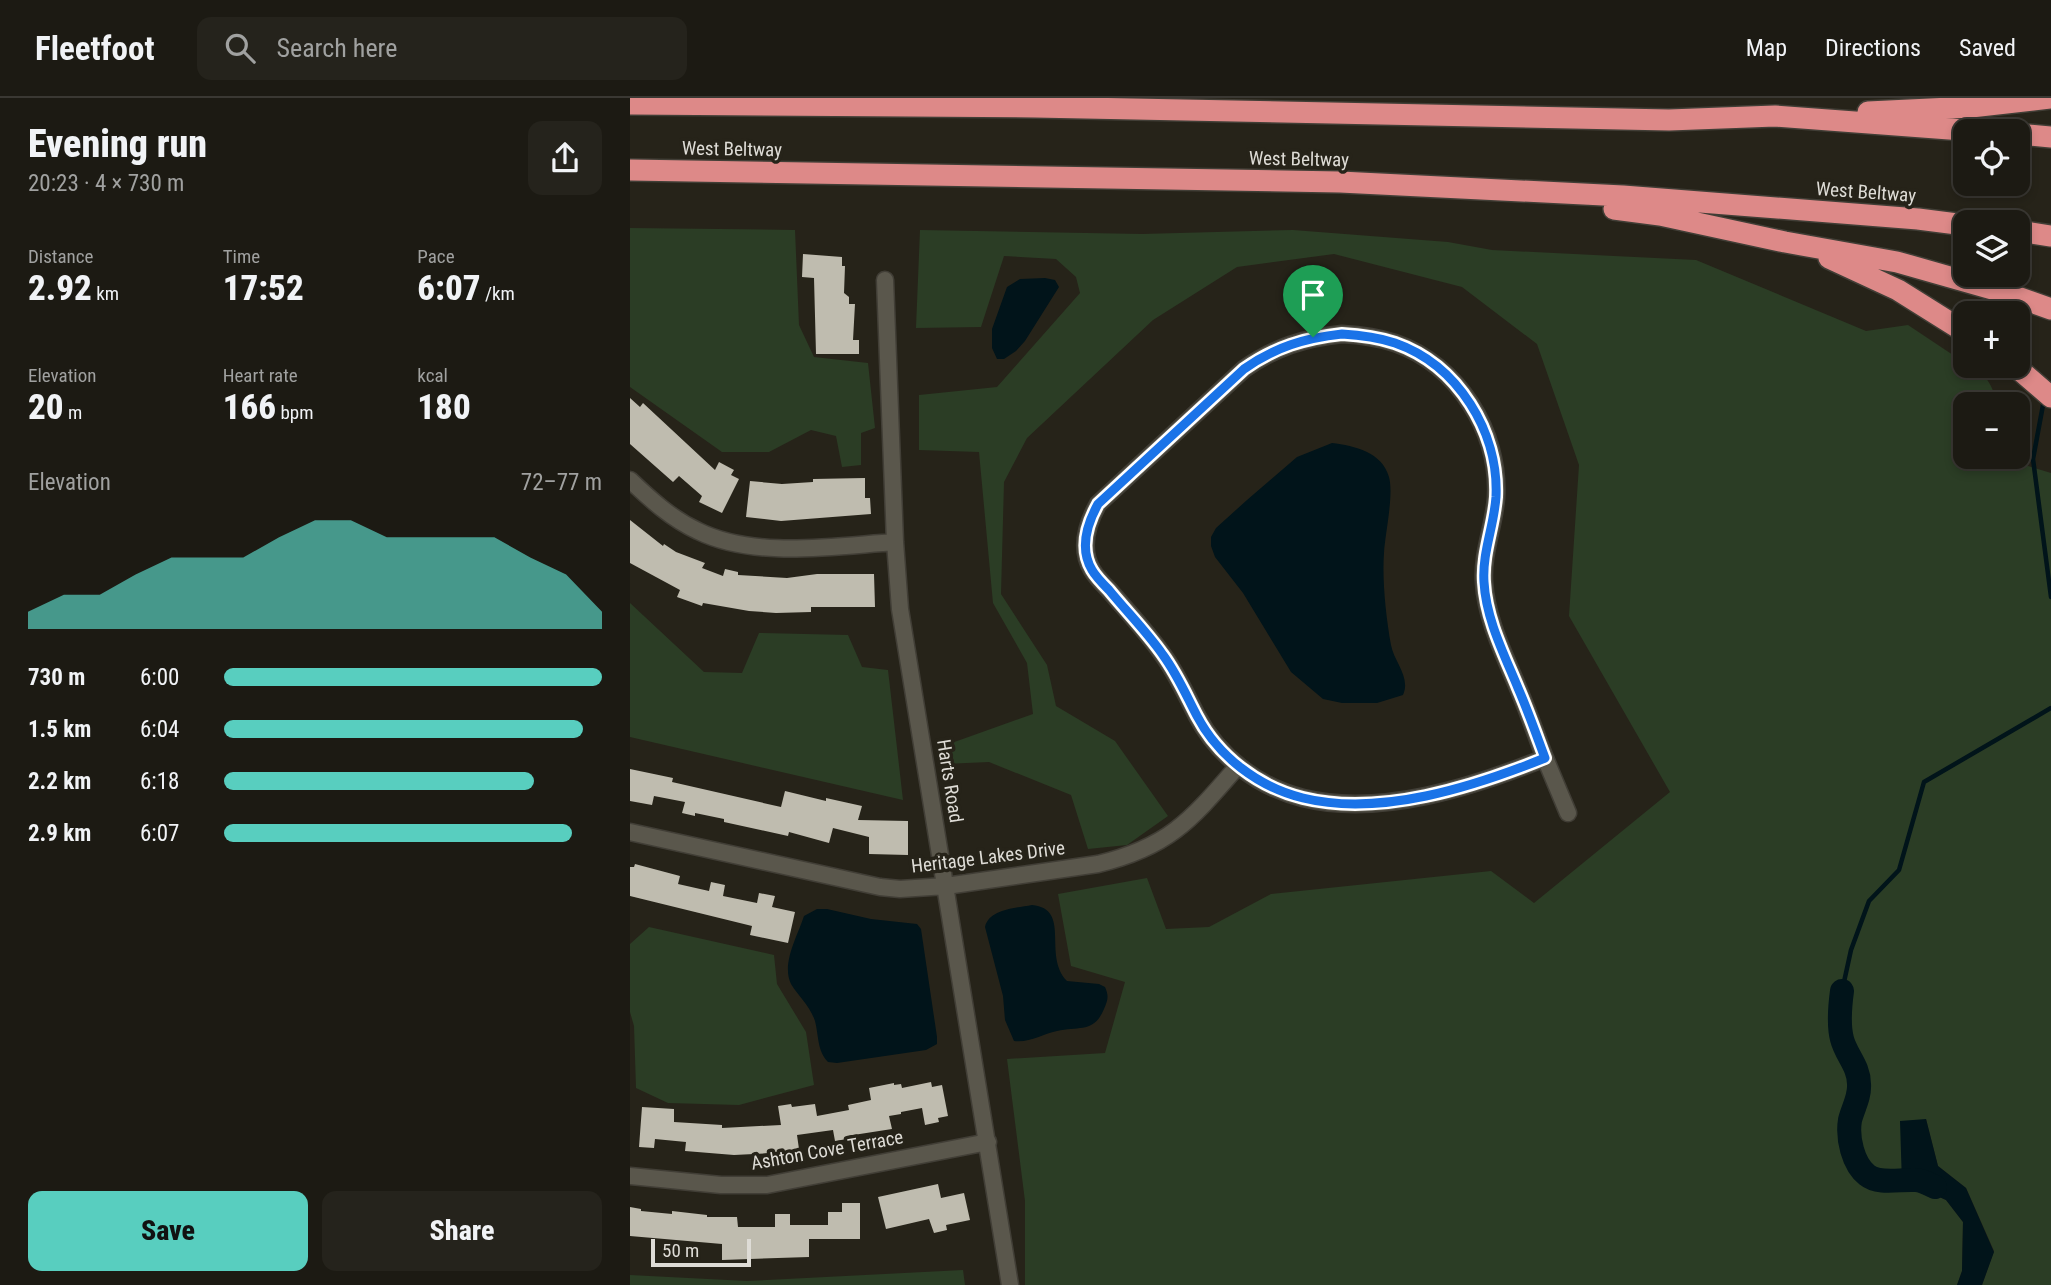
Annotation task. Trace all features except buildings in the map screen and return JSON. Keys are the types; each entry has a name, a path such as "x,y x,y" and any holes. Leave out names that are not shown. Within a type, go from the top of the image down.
{"highway":[{"path":"630,104 1049,107 1669,120 1971,107 2051,98"},
{"path":"1776,116 1953,129"},
{"path":"2030,135 2051,137"},
{"name":"West Beltway","path":"630,170 1340,182 1623,196 1953,223"},
{"path":"1340,182 1521,198 1660,215 1785,242 1897,262 2006,293 2051,309"},
{"path":"2030,233 2051,236"},
{"path":"1785,242 1826,256 1898,290 1953,324"},
{"path":"2029,378 2051,397"}],"street":[{"name":"Harts Road","path":"885,280 900,609 1010,1285"},
{"path":"1545,758 1477,784 1382,804 1331,804 1275,788 1237,766 1213,740 1163,654 1091,569 1085,536 1098,504 1244,369 1262,356 1285,345 1313,337 1342,334 1371,336 1398,344 1423,357 1447,375 1466,396 1480,419 1490,446 1496,499 1485,558 1484,582 1495,632 1568,813"},
{"path":"630,480 678,520 724,541 753,547 782,548 895,542"},
{"name":"Heritage Lakes Drive","path":"630,832 880,887 900,889 946,886 1098,864 1150,847 1178,830 1201,809 1237,766"},
{"name":"Ashton Cove Terrace","path":"630,1176 721,1185 767,1185 988,1142"}],"green space":[{"path":"630,228 795,230 799,325 814,357 868,363 875,428 861,433 861,465 842,467 836,436 811,430 769,452 722,452 630,387"},
{"path":"920,230 1142,234 1293,230 1448,242 1492,250 1696,260 1866,331 1908,325 1953,355 1953,378 1985,378 1993,392 1953,392 1953,469 2030,469 2030,467 2051,473 2051,1285 1982,1285 1994,1251 1966,1188 1938,1166 1926,1119 1922,1189 1946,1200 1963,1222 1962,1271 1957,1285 1025,1285 1025,1201 1007,1059 1105,1053 1125,982 1071,966 1058,894 1147,878 1166,929 1209,927 1271,894 1491,871 1534,903 1670,792 1569,616 1579,465 1537,344 1462,287 1334,254 1237,267 1153,320 1027,438 1004,482 1001,594 1047,665 1056,706 1115,741 1168,816 1127,845 1088,849 1071,795 989,762 944,764 946,745 1033,714 1027,663 993,603 979,452 919,450 919,395 997,387 1080,293 1076,277 1056,259 1004,256 981,327 916,328"},
{"path":"630,603 704,672 742,673 759,633 848,635 862,667 888,670 903,800 630,737"},
{"path":"649,927 774,955 777,984 806,1032 814,1085 739,1105 668,1103 636,1088 634,1026 630,1012 630,944"},
{"path":"963,1270 965,1285 630,1285 630,1275 747,1281"}],"shaded area":[{"path":"1020,279 1055,280 1059,287 1025,341 1004,359 997,359 992,348 992,329 1007,287"},
{"path":"1332,443 1358,448 1374,456 1389,477 1390,504 1384,564 1385,599 1391,645 1404,676 1405,688 1403,695 1377,703 1342,703 1323,699 1291,672 1243,593 1215,557 1211,546 1211,537 1216,528 1297,457"},
{"path":"1032,905 1044,908 1051,915 1057,959 1067,981 1099,984 1105,987 1107,998 1100,1017 1091,1025 1057,1031 1025,1041 1014,1041 1005,1020 1003,996 985,927 997,913"},
{"path":"817,909 917,924 921,929 937,1044 926,1050 828,1062 820,1048 813,1016 788,976 789,959 804,916"},
{"path":"1926,1119 1938,1166 1966,1188 1994,1252 1982,1285 1957,1285 1962,1271 1963,1222 1946,1200 1922,1189 1902,1184 1900,1121"}],"waterway":[{"path":"2043,405 2033,459 2051,597"},
{"path":"1842,991 1851,950 1869,901 1899,870 1924,782 2051,708"},
{"path":"1842,991 1841,1033 1857,1072 1859,1084 1849,1127 1855,1158 1862,1170 1872,1178 1884,1181 1918,1180 1935,1187"}],"route":[{"path":"1342,334 1371,336 1398,344 1423,357 1447,375 1466,396 1480,419 1490,446 1495,474 1496,499 1485,558 1484,582 1488,610 1545,758 1477,784 1382,804 1331,804 1275,788 1237,766 1213,740 1163,654 1091,569 1085,536 1098,504 1244,369 1262,356 1285,345 1313,337 1342,334"}]}
